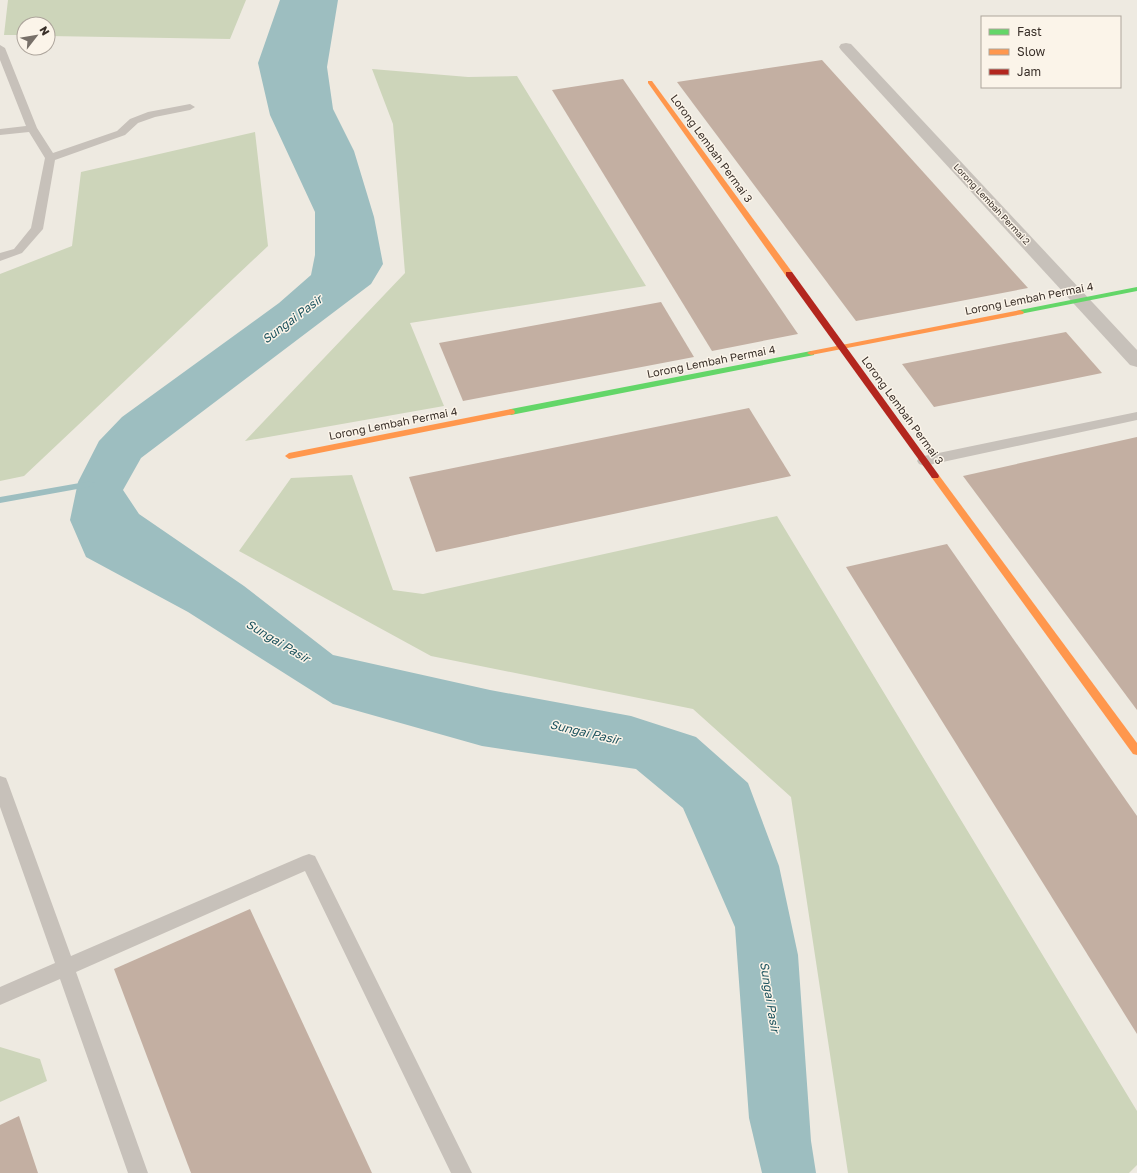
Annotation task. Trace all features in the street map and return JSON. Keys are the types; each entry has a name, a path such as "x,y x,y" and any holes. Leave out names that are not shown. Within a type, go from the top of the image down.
{"street":[{"name":"Lorong Lembah Permai 2","path":"846,47 1137,361"},
{"name":"Lorong Lembah Permai 3","path":"650,82 924,461 1137,751"},
{"name":"Lorong Lembah Permai 4","path":"289,456 1137,289"}],"lane":[{"path":"0,48 32,128 50,158 37,229 18,251 0,257"},
{"path":"50,158 121,133 134,122 152,114 190,107"},
{"path":"0,132 32,128"},
{"path":"924,461 1137,416"},
{"path":"0,783 138,1173"},
{"path":"0,996 309,861 462,1173"}],"green space":[{"path":"8,0 246,0 230,39 56,36 56,16 16,16 16,35 4,35"},
{"path":"372,69 468,77 517,76 646,286 410,323 444,406 245,441 405,273 393,124"},
{"path":"255,132 268,246 24,476 0,481 0,274 72,246 81,172"},
{"path":"352,475 393,590 423,594 777,516 1137,1111 1137,1165 1129,1173 848,1173 791,797 693,709 431,656 239,551 291,478"},
{"path":"0,1047 40,1059 47,1081 0,1102"}],"water":[{"name":"Sungai Pasir","path":"280,0 338,0 327,67 333,109 354,151 374,217 383,264 371,284 141,458 123,490 139,514 244,586 333,655 490,690 631,716 696,737 748,783 779,866 798,955 811,1141 816,1173 762,1173 749,1118 735,927 683,808 636,769 482,746 333,704 188,612 86,557 70,520 78,482 99,441 122,417 279,303 311,275 315,255 315,212 270,115 258,63"}],"building":[{"path":"822,60 1028,288 856,321 677,82"},
{"path":"623,79 798,334 712,351 552,90"},
{"path":"661,302 694,357 463,401 439,343"},
{"path":"1066,332 1102,373 934,407 902,364"},
{"path":"749,408 791,476 436,552 409,477"},
{"path":"1137,437 1137,710 963,476"},
{"path":"947,544 1137,816 1137,1034 846,567"},
{"path":"250,909 372,1173 191,1173 114,969"},
{"path":"19,1116 38,1173 0,1173 0,1125"}],"waterway":[{"path":"0,500 91,484"}],"traffic: fast":[{"path":"1020,312 1137,289"},
{"path":"511,412 811,353"}],"traffic: slow":[{"path":"650,82 789,274"},
{"path":"811,353 1020,312"},
{"path":"289,456 511,412"},
{"path":"935,476 1137,751"}],"traffic: jam":[{"path":"789,274 935,476"}]}
